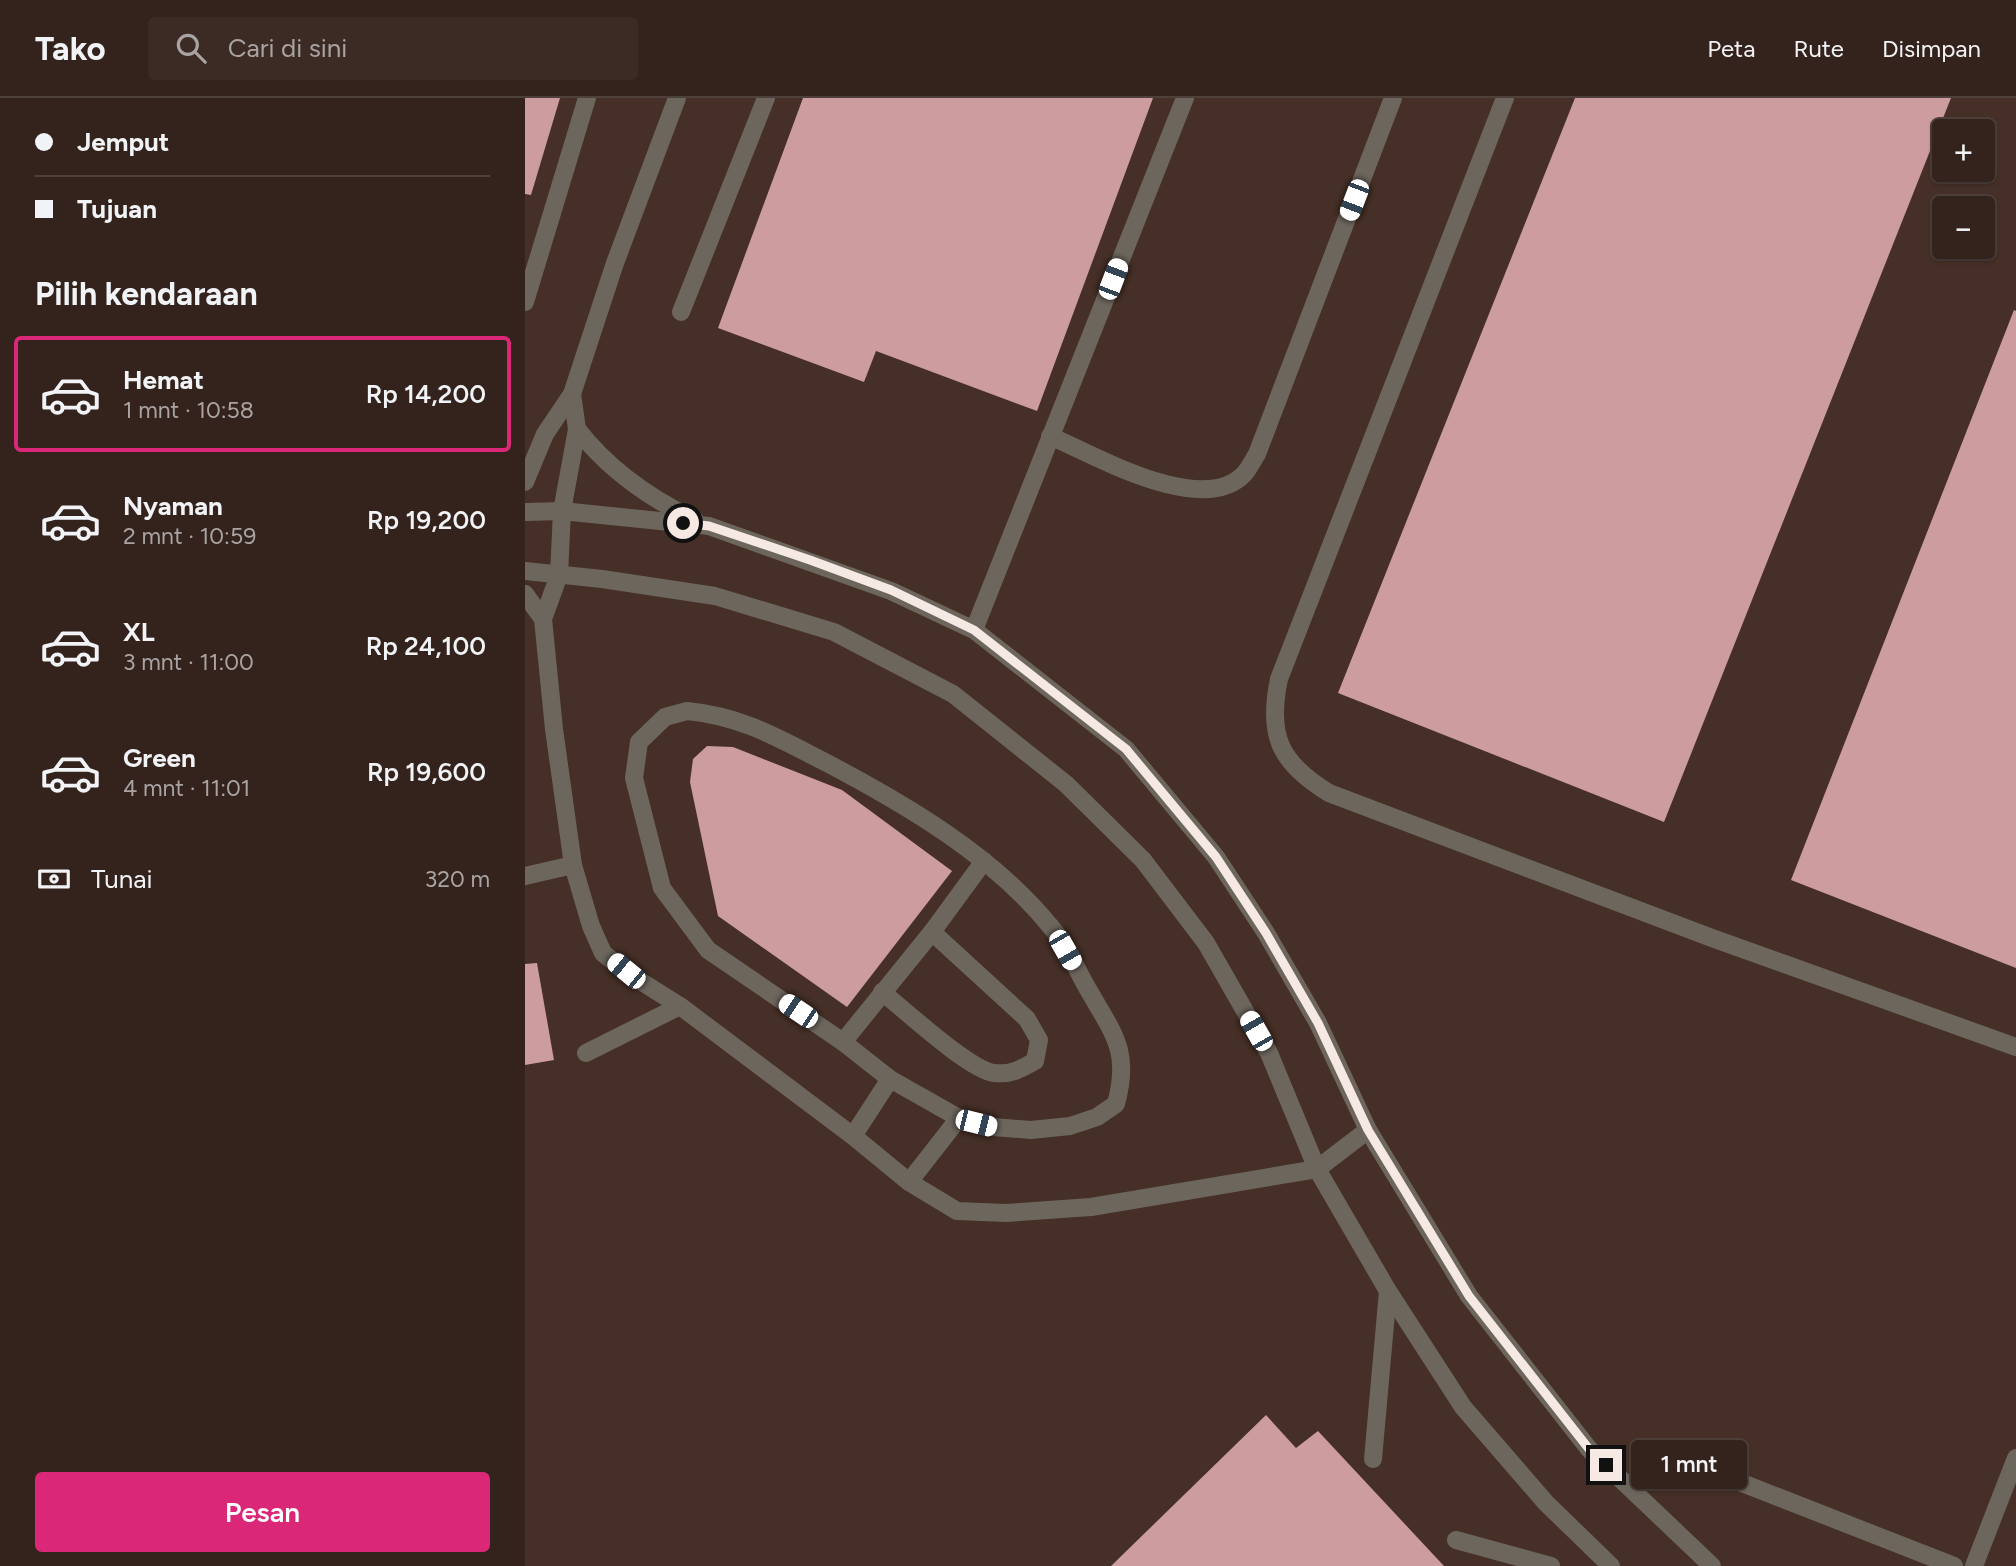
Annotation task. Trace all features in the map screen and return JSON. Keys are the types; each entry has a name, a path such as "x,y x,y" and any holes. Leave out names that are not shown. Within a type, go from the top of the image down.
{"street":[{"path":"525,302 587,98"},
{"path":"525,482 545,434 572,394 615,263 677,98"},
{"path":"681,312 765,98"},
{"path":"974,630 1185,98"},
{"path":"1050,436 1170,487 1213,488 1244,474 1257,454 1393,98"},
{"path":"1506,98 1279,679 1273,706 1285,758 1305,779 1329,793 1711,938 2016,1047"},
{"path":"572,394 577,429 562,511 559,575 543,619 554,729 573,865 591,926 603,953 680,1006 853,1136 909,1182 957,1211 1006,1213 1091,1207 1317,1169 1368,1130"},
{"path":"577,429 596,453 666,506 709,526 891,590 974,630 1126,749 1216,857 1318,1023 1368,1130 1469,1296 1589,1449 1712,1566"},
{"path":"525,512 562,511 709,526"},
{"path":"525,572 602,579 728,600 834,632 953,694 1066,784 1143,860 1206,943 1269,1053 1317,1169 1388,1291 1463,1408 1546,1503 1611,1566"},
{"path":"525,594 543,619"},
{"path":"687,710 716,713 749,723 894,798 984,861 1052,928 1122,1052 1123,1077 1116,1104 1097,1117 1070,1126 1031,1130 993,1127 959,1118 890,1079 843,1042 708,950 662,888 634,778 639,742 665,717 687,710"},
{"path":"843,1042 932,932 984,861"},
{"path":"525,876 573,865"},
{"path":"882,992 968,1061 991,1073 1014,1073 1035,1061 1039,1040 1027,1019 932,932"},
{"path":"586,1053 680,1006"},
{"path":"853,1136 890,1079"},
{"path":"909,1182 959,1118"},
{"path":"1373,1459 1388,1291"},
{"path":"1975,1566 2016,1458"},
{"path":"1732,1479 1954,1566"},
{"path":"1456,1540 1551,1566"}],"building":[{"path":"525,98 560,98 531,195 525,194"},
{"path":"803,98 1153,98 1037,411 876,351 864,382 718,328"},
{"path":"1575,98 1951,98 1943,119 1932,119 1932,146 1664,822 1338,693"},
{"path":"2014,310 2016,311 2016,968 1791,880"},
{"path":"707,746 733,747 842,790 952,871 847,1007 718,916 690,782 693,759"},
{"path":"537,963 554,1060 525,1065 525,964"},
{"path":"1266,1415 1296,1448 1318,1431 1444,1566 1111,1566"}],"route":[{"path":"683,523 709,526 810,560 891,590 974,630 1126,749 1216,857 1266,933 1318,1023 1368,1130 1469,1296 1589,1449 1606,1465"}]}
